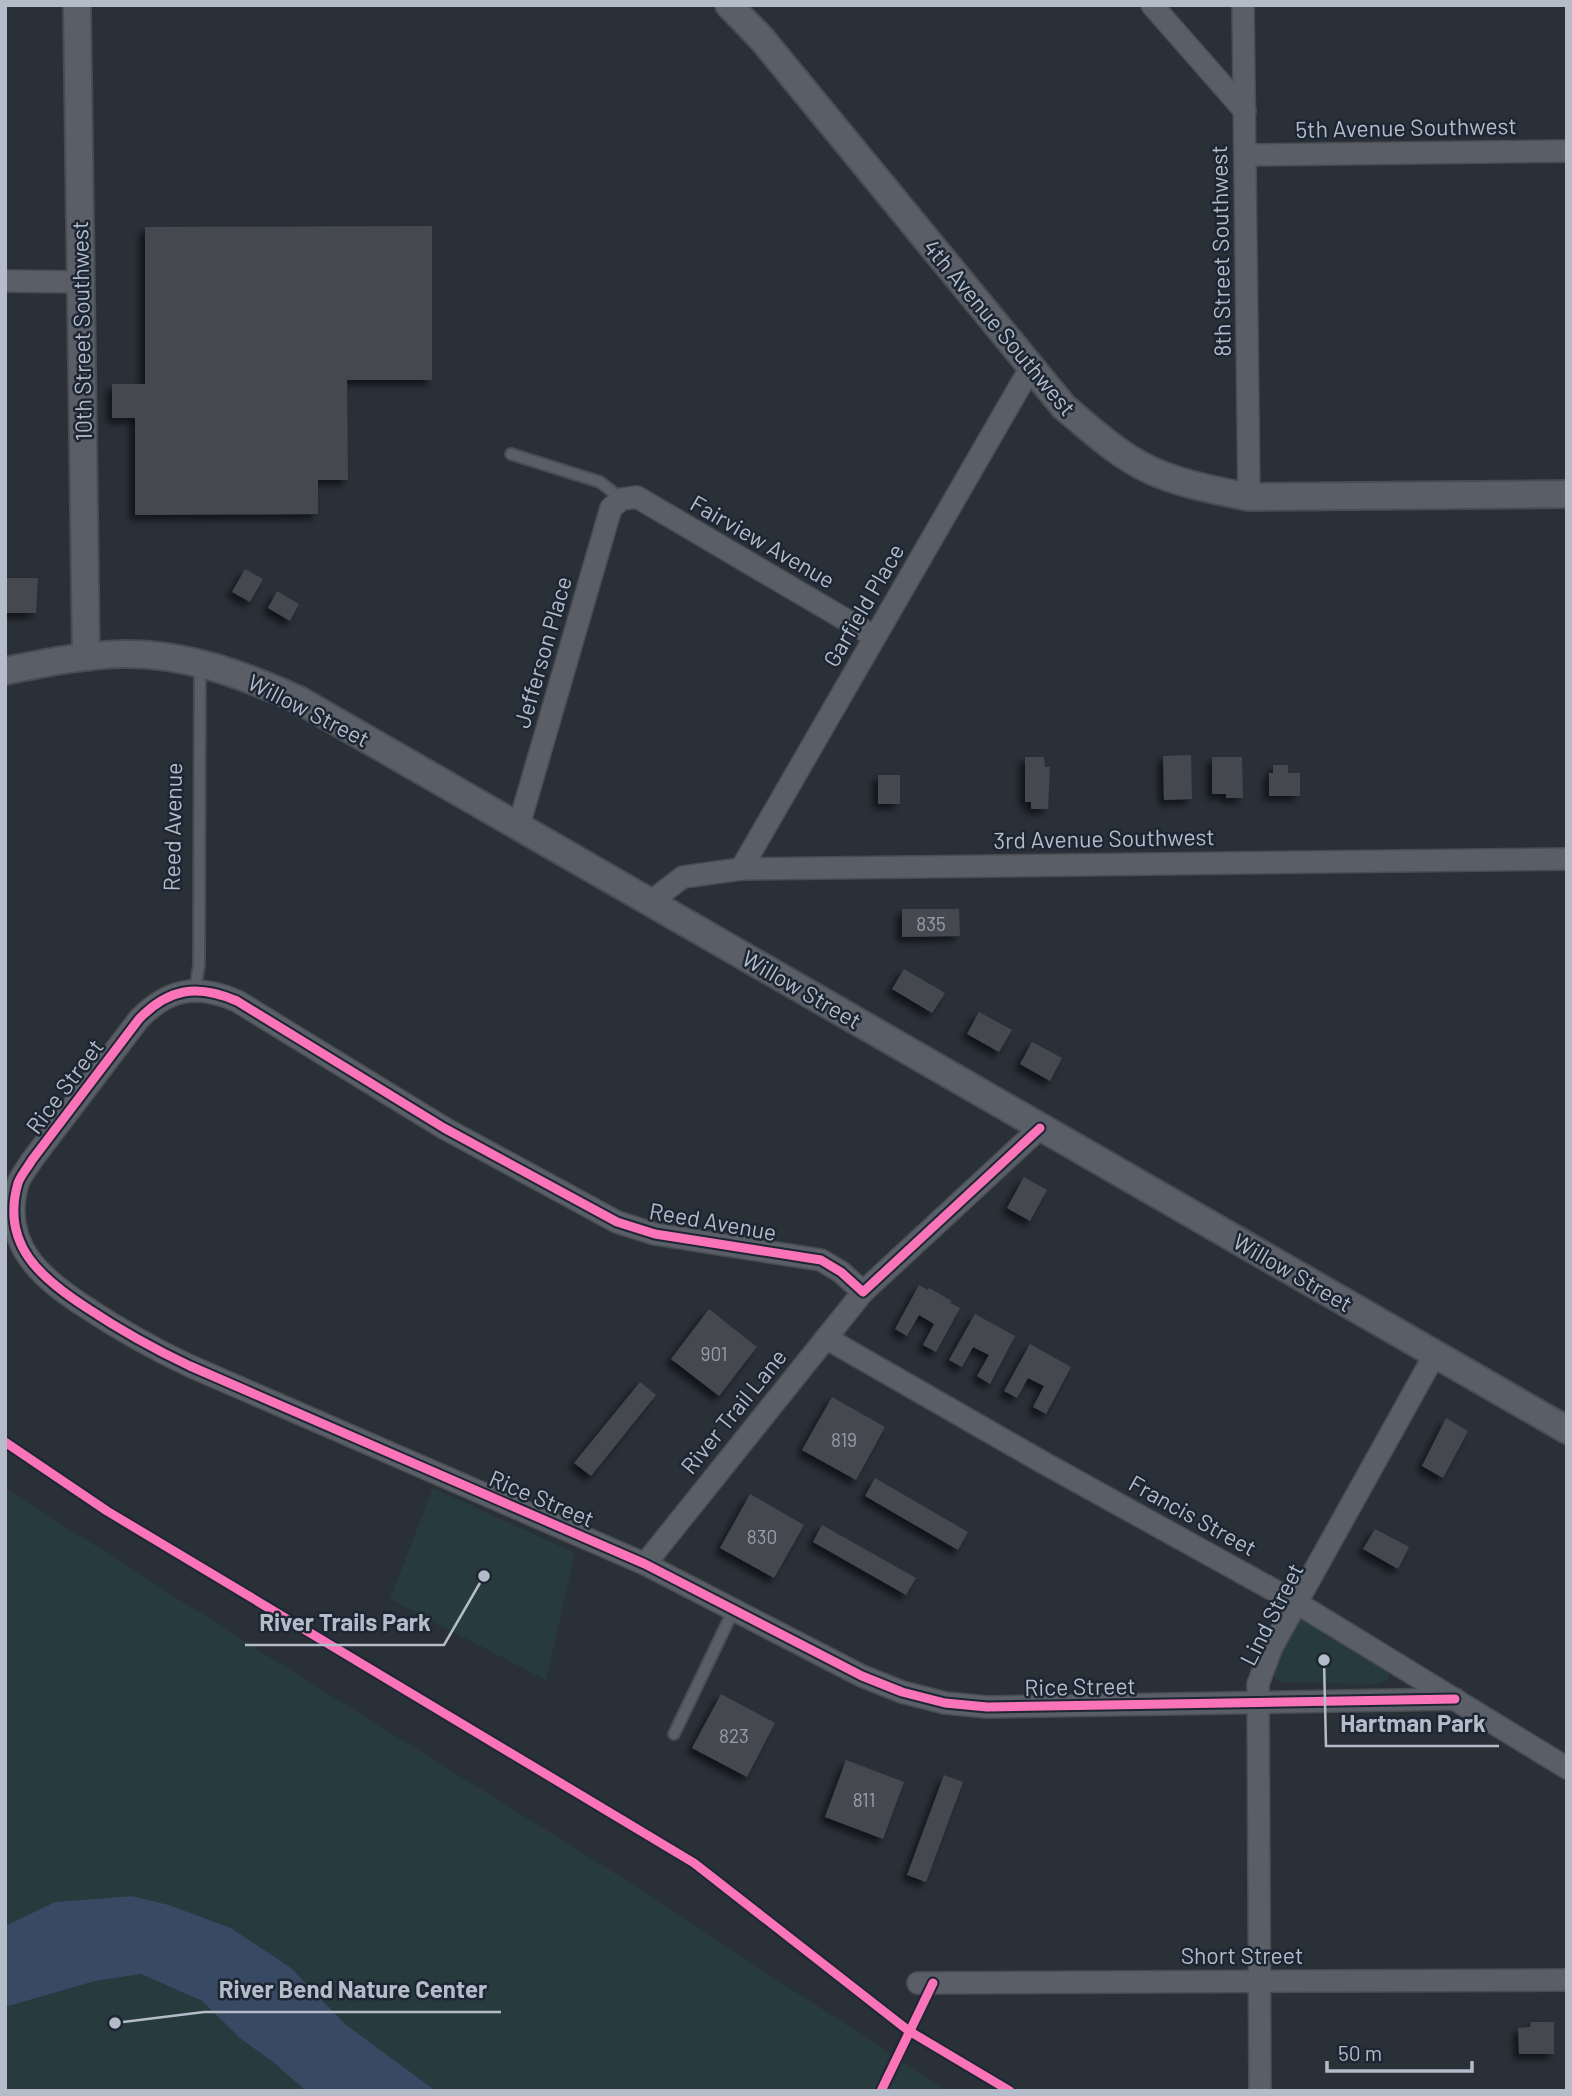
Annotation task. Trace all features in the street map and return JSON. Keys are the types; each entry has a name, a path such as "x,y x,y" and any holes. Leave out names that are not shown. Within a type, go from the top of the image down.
{"street":[{"name":"10th Street Southwest","path":"77,5 86,657"},
{"name":"4th Avenue Southwest","path":"729,5 762,39 1064,407 1104,441 1148,469 1198,487 1249,497 1567,494"},
{"path":"1152,5 1245,111"},
{"name":"8th Street Southwest","path":"1243,5 1249,497"},
{"name":"5th Avenue Southwest","path":"1245,155 1567,151"},
{"path":"5,281 80,282"},
{"name":"Garfield Place","path":"741,869 1031,367"},
{"name":"Fairview Avenue","path":"622,499 636,497 875,636"},
{"name":"Jefferson Place","path":"519,825 611,508 622,499"},
{"name":"Willow Street","path":"5,671 86,657 123,654 162,656 200,663 252,679 299,700 1567,1430"},
{"name":"3rd Avenue Southwest","path":"650,902 683,877 741,869 1567,859"},
{"name":"Rice Street","path":"237,1001 217,993 195,991 173,995 155,1003 139,1019 32,1160 18,1183 14,1211 17,1238 26,1257 38,1273 54,1287 113,1326 190,1366 645,1564 862,1676 902,1692 945,1703 987,1707 1455,1699"},
{"name":"Reed Avenue","path":"237,1001 444,1128 617,1222 655,1234 821,1260 841,1272 863,1293"},
{"path":"863,1293 1041,1128"},
{"name":"River Trail Lane","path":"645,1564 863,1293"},
{"name":"Francis Street","path":"826,1338 1044,1463 1297,1602 1567,1768"},
{"name":"Lind Street","path":"1260,2091 1258,1684 1264,1664 1297,1602 1436,1354"},
{"name":"Short Street","path":"918,1983 1567,1980"}],"lane":[{"path":"512,454 600,482 622,499"},
{"name":"Reed Avenue","path":"195,991 198,965 200,663"},
{"path":"674,1734 734,1609"}],"green space":[{"path":"5,1488 608,1869 947,2091 436,2091 345,2024 291,1968 231,1928 169,1905 132,1896 55,1902 5,1926"},
{"path":"433,1488 575,1553 546,1680 390,1599"},
{"path":"1302,1620 1310,1621 1388,1671 1389,1677 1376,1684 1280,1682 1275,1679 1275,1664 1281,1647"},
{"path":"141,1974 202,2001 241,2039 306,2091 5,2091 5,2007 95,1981"}],"water":[{"path":"132,1896 169,1905 231,1928 291,1968 345,2024 436,2091 306,2091 241,2039 202,2001 141,1974 95,1981 5,2007 5,1926 55,1902"}],"building":[{"path":"432,226 432,380 347,380 348,480 318,480 318,514 135,515 135,418 112,418 112,384 145,384 145,227"},
{"path":"245,569 263,579 250,602 232,592"},
{"path":"5,578 38,578 36,613 5,613"},
{"path":"277,591 299,604 290,621 268,608"},
{"path":"1191,755 1192,799 1164,800 1163,756"},
{"path":"1025,757 1044,757 1045,767 1050,767 1048,809 1031,809 1031,802 1025,802"},
{"path":"1212,757 1242,757 1243,798 1226,798 1226,794 1212,794"},
{"path":"1273,765 1288,765 1288,773 1300,773 1300,796 1269,796 1269,773 1273,773"},
{"path":"878,775 900,775 900,804 878,804"},
{"path":"902,909 959,909 960,936 902,937"},
{"path":"904,969 945,993 932,1013 892,989"},
{"path":"979,1012 1012,1030 999,1052 967,1034"},
{"path":"1032,1042 1062,1058 1050,1081 1020,1064"},
{"path":"1024,1177 1047,1190 1030,1221 1007,1208"},
{"path":"919,1285 928,1290 929,1288 960,1308 936,1352 923,1345 934,1324 919,1315 907,1336 895,1329"},
{"path":"709,1309 757,1347 719,1396 671,1359"},
{"path":"975,1314 1015,1336 990,1384 977,1376 989,1355 973,1347 962,1367 949,1360"},
{"path":"1030,1344 1071,1367 1046,1414 1033,1407 1044,1386 1028,1378 1017,1398 1004,1391"},
{"path":"640,1382 656,1395 591,1476 574,1463"},
{"path":"832,1397 885,1427 856,1480 802,1450"},
{"path":"1446,1418 1468,1431 1443,1478 1422,1466"},
{"path":"875,1478 968,1532 958,1550 865,1496"},
{"path":"750,1494 804,1525 774,1578 720,1548"},
{"path":"822,1525 916,1578 906,1595 813,1542"},
{"path":"1375,1529 1409,1547 1398,1569 1363,1549"},
{"path":"721,1694 775,1723 747,1777 692,1748"},
{"path":"846,1760 904,1782 883,1839 825,1817"},
{"path":"944,1775 963,1782 926,1882 907,1875"},
{"path":"1531,2022 1554,2022 1554,2054 1519,2054 1518,2028 1530,2027"}],"cycle path":[{"path":"1040,1128 863,1292 841,1272 821,1260 655,1234 617,1222 444,1128 237,1001 209,992 184,992 161,1001 139,1019 32,1160 18,1183 14,1205 15,1225 29,1258 55,1285 99,1316 150,1346 190,1366 645,1564 862,1676 902,1692 945,1703 987,1707 1455,1699"},
{"path":"5,1442 107,1511 694,1863 909,2031 1010,2091"},
{"path":"881,2091 933,1983"}],"place":[{"name":"River Trails Park","path":"484,1576"},
{"name":"Hartman Park","path":"1324,1660"},
{"name":"River Bend Nature Center","path":"115,2023"}]}
